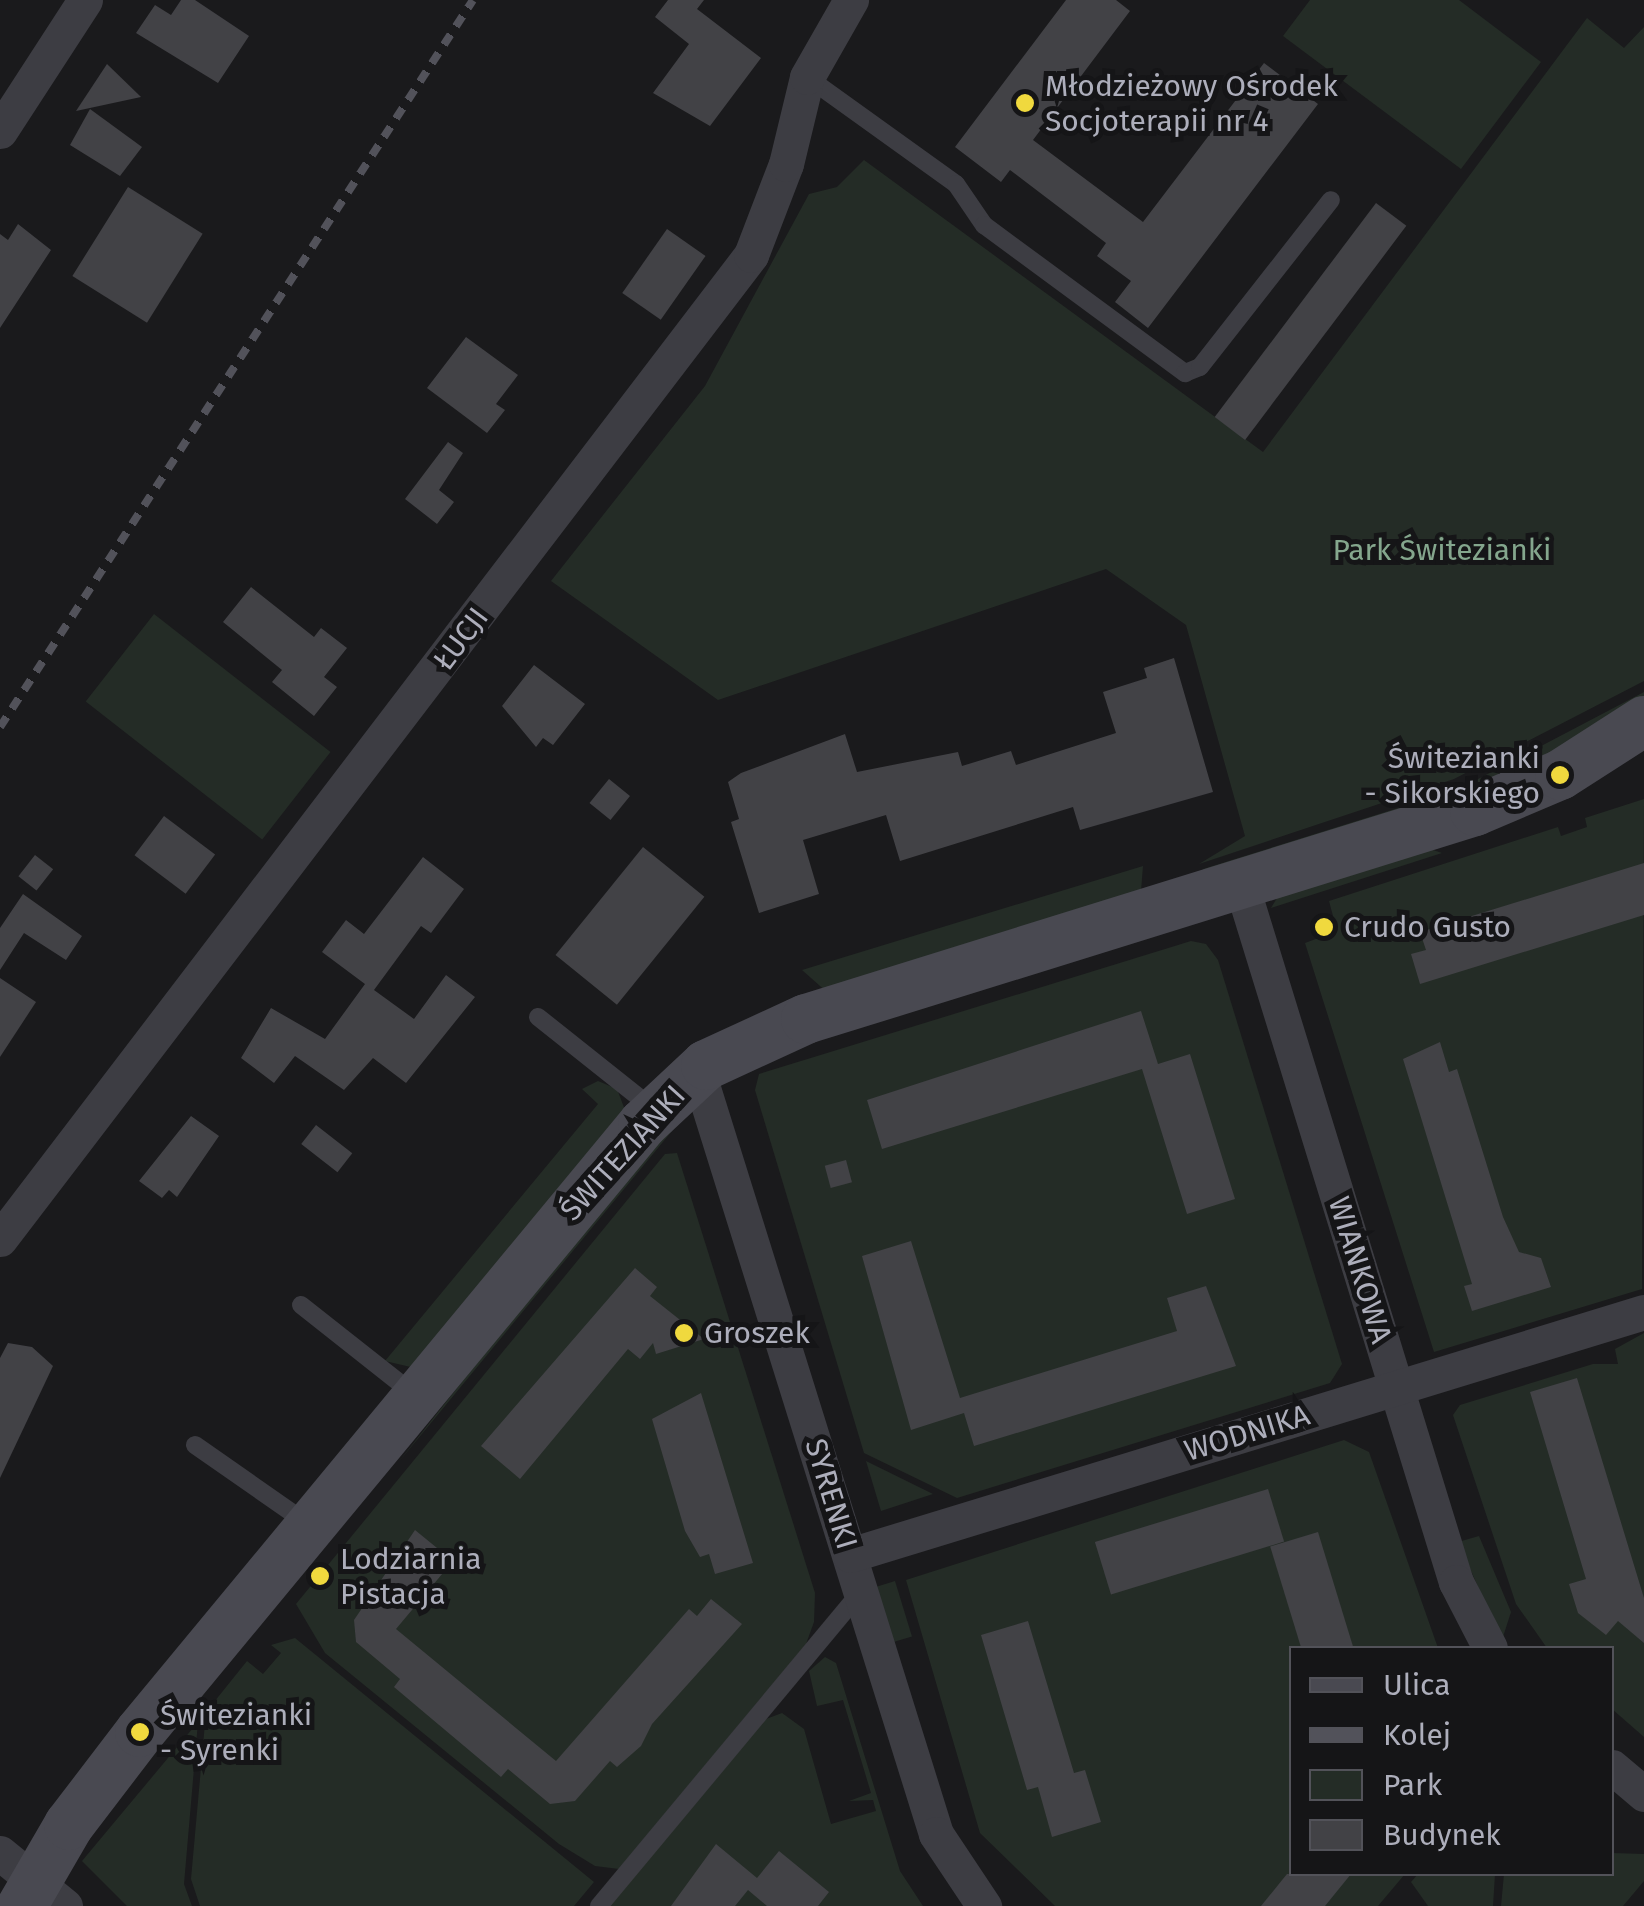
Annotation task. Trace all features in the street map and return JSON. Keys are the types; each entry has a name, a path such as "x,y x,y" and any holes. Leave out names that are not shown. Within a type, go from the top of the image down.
{"street":[{"path":"0,131 84,0"},
{"name":"ŁUCJI","path":"0,1239 722,297 761,232 807,78 851,0"},
{"name":"ŚWITEZIANKI","path":"1560,775 1644,721"},
{"name":"ŚWITEZIANKI","path":"31,1887 96,1788 656,1110 698,1072 806,1019 1425,829 1560,775 1644,753"},
{"name":"WIANKOWA","path":"1242,887 1456,1582 1489,1646"},
{"name":"SYRENKI","path":"698,1072 936,1834 984,1906"},
{"name":"WODNIKA","path":"850,1555 1644,1312"},
{"path":"1614,1769 1644,1794"}],"lane":[{"path":"807,78 956,184 984,225 1184,373 1200,367 1331,200"},
{"path":"538,1017 656,1110"},
{"path":"302,1305 417,1396"},
{"path":"195,1445 311,1526"},
{"path":"599,1906 861,1590"}],"green space":[{"path":"1310,0 1459,0 1541,62 1461,169 1283,36"},
{"name":"Park Świtezianki","path":"1587,18 1624,48 1644,27 1644,681 1454,779 1199,864 1245,836 1186,625 1106,569 718,700 551,581 705,386 809,194 837,187 864,160 1263,452"},
{"path":"154,614 331,752 262,839 86,701"},
{"path":"1644,692 1644,703 1495,783 1205,878 1203,869 1459,789"},
{"path":"1644,799 1642,1289 1434,1352 1305,943 1337,931 1329,901 1558,827 1561,836 1587,827 1585,818"},
{"path":"1427,848 1442,853 1271,908 1277,898"},
{"path":"1143,866 1141,891 828,993 802,970"},
{"path":"1191,941 1206,944 1218,960 1342,1364 1330,1383 957,1498 864,1453 755,1090 759,1074"},
{"path":"598,1081 617,1089 625,1110 415,1368 385,1361 598,1104 582,1089"},
{"path":"686,1114 397,1464 660,1131"},
{"path":"677,1153 815,1593 814,1622 806,1644 619,1869 595,1866 559,1844 325,1653 296,1604 665,1154"},
{"path":"1644,1333 1644,1737 1614,1711 1614,1646 1546,1646 1516,1604 1453,1415 1460,1405 1593,1364 1618,1364 1615,1349"},
{"path":"1344,1440 1369,1452 1437,1646 1289,1646 1289,1876 1403,1876 1378,1906 1055,1906 980,1833 906,1580"},
{"path":"866,1461 933,1494 881,1511"},
{"path":"1479,1536 1511,1612 1502,1640 1458,1542"},
{"path":"895,1581 912,1636 892,1643 875,1587"},
{"path":"295,1638 594,1882 574,1906 200,1906 191,1879 206,1712 247,1661 263,1674 281,1653 271,1645"},
{"path":"825,1657 836,1663 900,1871 923,1906 608,1906 761,1721 782,1713 804,1729 831,1824 876,1811 873,1800 849,1801 871,1793 843,1700 817,1706 809,1671"},
{"path":"198,1722 184,1884 192,1906 127,1906 82,1861"},
{"path":"1614,1853 1644,1854 1644,1881 1623,1906 1501,1906 1504,1876 1614,1876"},
{"path":"1416,1876 1495,1876 1493,1906 1428,1906 1411,1882"}],"building":[{"path":"181,0 195,0 249,36 218,83 136,33 155,5 171,15"},
{"path":"668,0 704,0 697,9 761,58 710,126 653,93 689,44 655,17"},
{"path":"1066,0 1116,0 1130,11 1033,140 1143,222 1264,63 1318,104 1148,328 1115,302 1131,281 1097,256 1106,243 1010,170 1001,182 955,147"},
{"path":"107,64 141,97 76,111"},
{"path":"90,109 142,147 120,176 70,145"},
{"path":"128,187 203,234 147,323 72,276"},
{"path":"1376,203 1406,226 1245,440 1215,417"},
{"path":"18,224 51,250 0,328 0,234 8,240"},
{"path":"667,229 706,256 661,320 622,293"},
{"path":"466,337 518,375 496,404 505,410 487,433 427,388"},
{"path":"448,442 463,453 439,490 454,502 437,524 405,499"},
{"path":"251,587 314,637 321,628 347,648 324,677 337,687 314,716 272,682 282,670 223,622"},
{"path":"1174,658 1213,792 1080,830 1073,807 900,861 886,815 803,840 819,894 759,913 731,822 739,819 728,782 741,773 845,734 857,772 958,752 962,766 1011,751 1016,765 1116,733 1103,692 1147,678 1144,668"},
{"path":"534,665 585,704 553,745 543,738 536,747 502,706"},
{"path":"609,779 630,796 610,820 589,803"},
{"path":"164,816 215,855 186,894 135,855"},
{"path":"643,847 704,897 617,1005 556,955"},
{"path":"35,855 53,869 37,890 18,876"},
{"path":"423,857 464,889 431,933 421,926 374,990 414,1019 446,975 475,997 406,1083 373,1058 344,1090 295,1056 274,1083 241,1058 271,1008 325,1039 365,984 322,952 346,920 364,934"},
{"path":"1644,863 1644,915 1420,984 1411,954 1426,950 1420,932"},
{"path":"23,894 82,936 66,960 24,933 0,970 0,928"},
{"path":"0,978 36,1002 0,1057"},
{"path":"1141,1011 1158,1064 1190,1054 1235,1199 1187,1214 1142,1069 882,1149 867,1100"},
{"path":"1440,1042 1449,1072 1457,1069 1503,1217 1519,1252 1541,1258 1551,1287 1472,1311 1464,1286 1472,1284 1403,1059"},
{"path":"191,1116 219,1136 177,1197 169,1190 162,1198 139,1181"},
{"path":"316,1125 352,1153 337,1172 301,1144"},
{"path":"846,1160 852,1182 831,1188 825,1166"},
{"path":"911,1241 960,1398 1177,1331 1167,1298 1206,1286 1236,1366 974,1446 964,1413 911,1430 862,1256"},
{"path":"635,1268 657,1287 650,1296 704,1339 656,1354 653,1343 640,1359 628,1349 520,1479 481,1446"},
{"path":"8,1343 32,1347 53,1366 0,1478 0,1358"},
{"path":"1577,1378 1644,1598 1644,1643 1618,1621 1606,1635 1578,1613 1569,1584 1586,1579 1530,1392"},
{"path":"701,1393 753,1563 715,1574 709,1554 700,1557 685,1531 652,1419"},
{"path":"1268,1489 1284,1542 1111,1595 1095,1542"},
{"path":"415,1530 453,1561 396,1629 556,1761 689,1609 697,1616 711,1599 742,1624 652,1724 641,1746 617,1767 610,1761 575,1801 550,1804 508,1769 501,1777 394,1687 400,1679 356,1642 354,1620"},
{"path":"1318,1532 1353,1646 1301,1646 1270,1547"},
{"path":"1028,1621 1074,1773 1085,1770 1101,1822 1052,1837 1038,1787 1027,1790 981,1635"},
{"path":"716,1844 757,1878 779,1851 829,1892 818,1906 767,1906 748,1890 735,1906 671,1906"},
{"path":"1287,1874 1349,1876 1325,1906 1261,1906"}],"railway":[{"path":"0,727 473,0"}],"place":[{"name":"Młodzieżowy Ośrodek Socjoterapii nr 4","path":"1025,103"},
{"name":"Świtezianki - Sikorskiego","path":"1560,775"},
{"name":"Crudo Gusto","path":"1324,927"},
{"name":"Groszek","path":"684,1333"},
{"name":"Lodziarnia Pistacja","path":"320,1576"},
{"name":"Świtezianki - Syrenki","path":"140,1732"}]}
